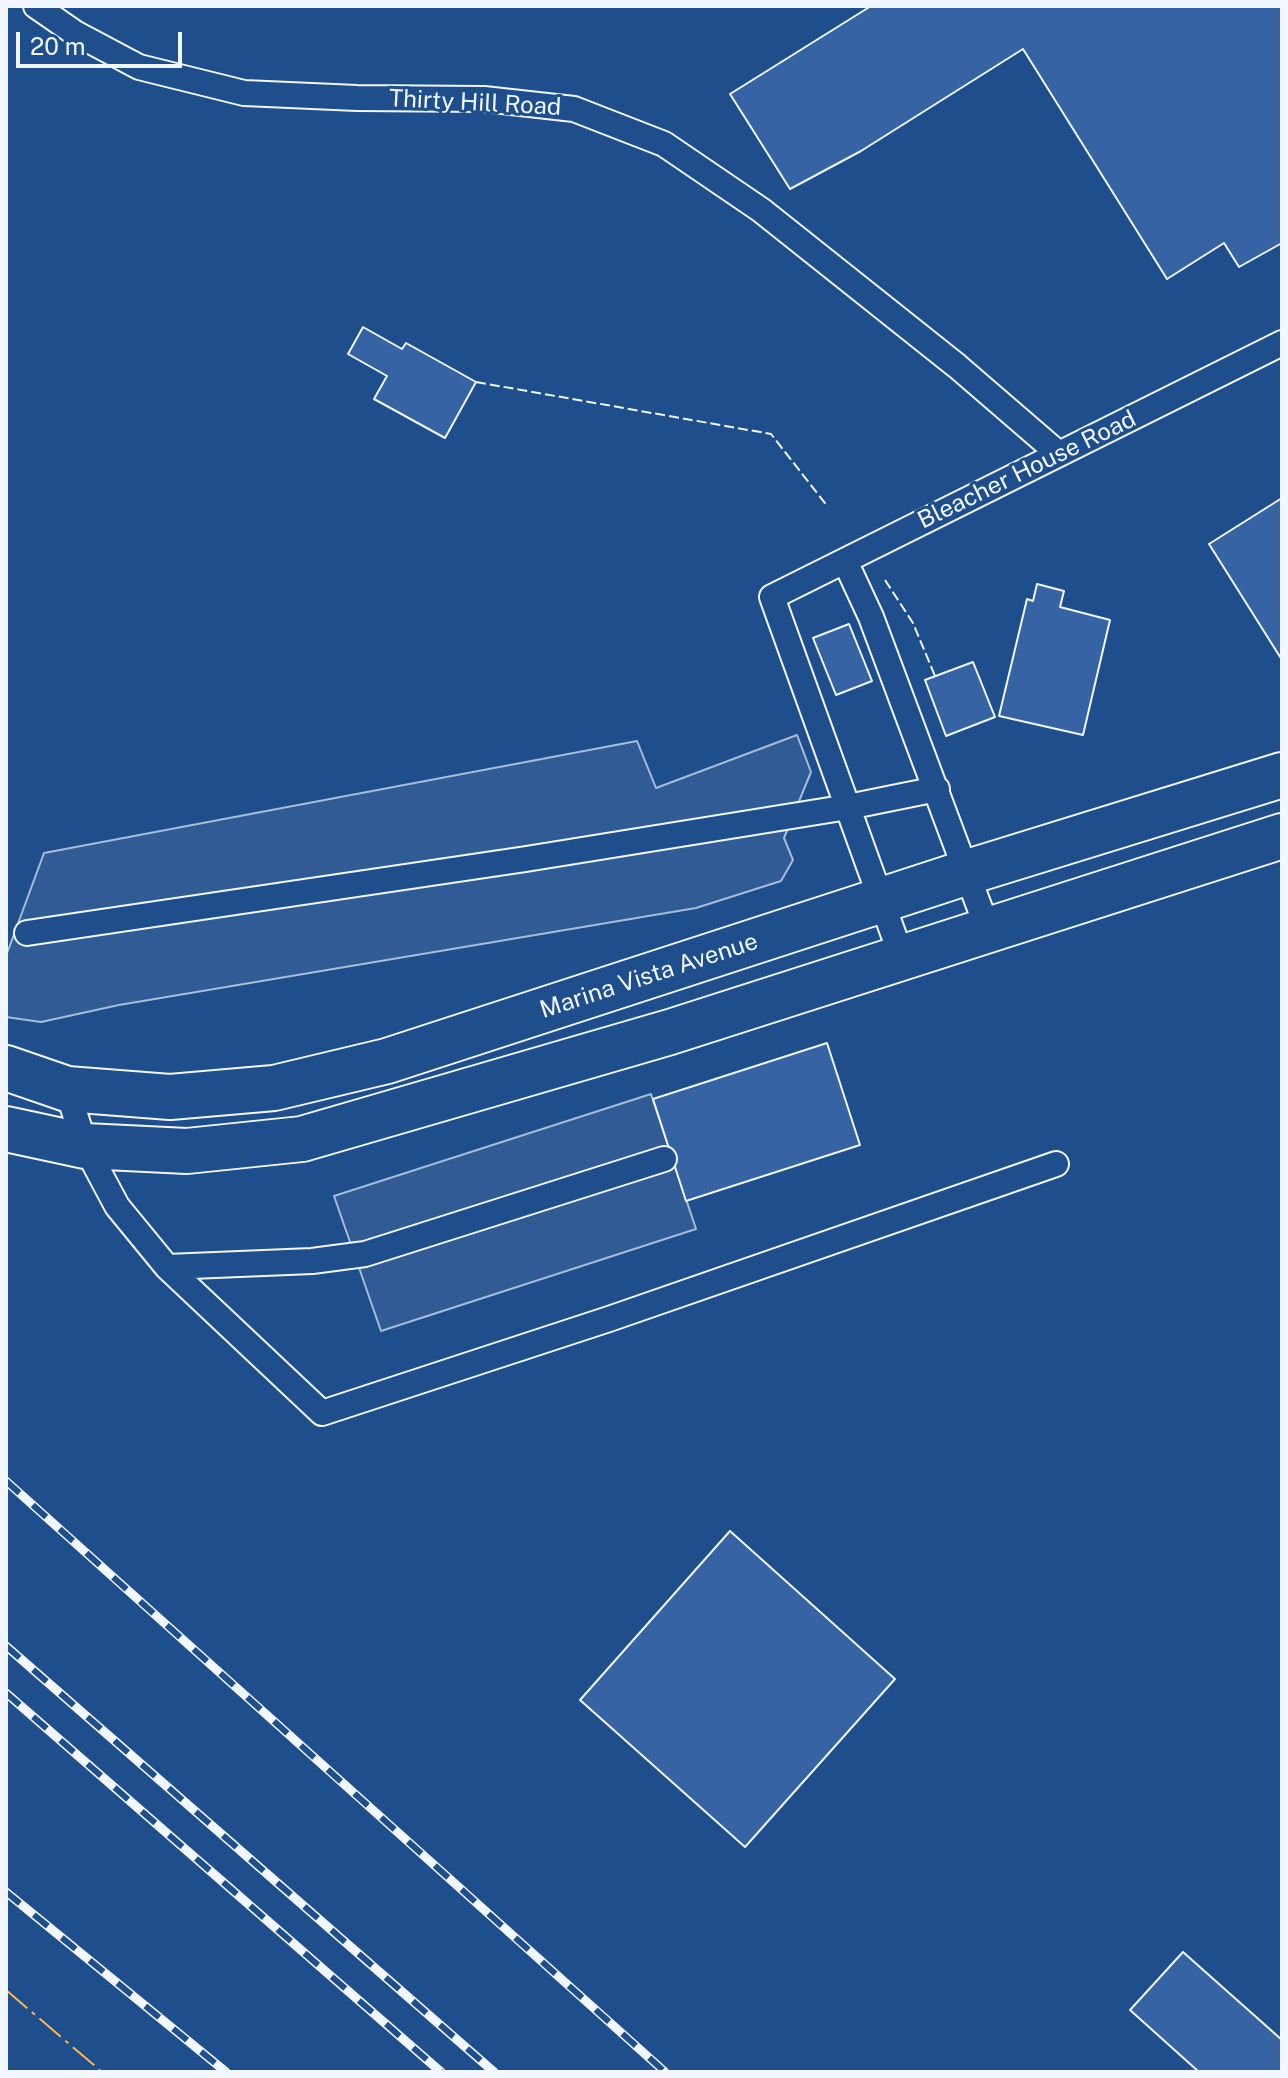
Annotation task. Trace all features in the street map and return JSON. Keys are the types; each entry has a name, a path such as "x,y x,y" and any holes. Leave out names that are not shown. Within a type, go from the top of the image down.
{"main road":[{"name":"Marina Vista Avenue","path":"6,1068 67,1089 170,1097 274,1088 387,1061 968,872 1282,775"},
{"path":"6,1129 85,1146 187,1151 302,1139 670,1032 1282,836"}],"lane":[{"name":"Thirty Hill Road","path":"37,6 75,33 139,67 244,93 484,99 574,109 664,144 774,219 957,366 1059,454"},
{"name":"Bleacher House Road","path":"848,807 772,597 1282,343"},
{"path":"845,561 871,617 988,930"},
{"path":"27,933 511,862 848,807 937,789"},
{"path":"848,807 902,958"},
{"path":"67,1089 85,1146 117,1206 167,1267 322,1413 609,1319 1056,1164"},
{"path":"167,1267 312,1261 365,1254 664,1159"}],"shaded area":[{"path":"797,735 811,772 784,838 793,860 781,881 696,908 119,1005 41,1022 6,1017 6,956 44,853 637,741 656,788"},
{"path":"651,1094 696,1229 381,1331 334,1196"}],"building":[{"path":"871,6 1282,6 1282,243 1239,267 1224,243 1167,279 1023,49 861,151 790,189 730,94"},
{"path":"363,327 402,349 406,343 476,382 445,438 374,399 387,376 348,354"},
{"path":"1282,498 1282,660 1209,544"},
{"path":"1037,584 1064,591 1060,607 1110,620 1083,735 999,716 1027,599 1033,601"},
{"path":"849,624 872,681 836,695 813,638"},
{"path":"973,662 995,717 946,736 925,680"},
{"path":"827,1043 860,1145 686,1201 653,1099"},
{"path":"730,1531 895,1679 745,1847 580,1700"},
{"path":"1183,1952 1282,2040 1282,2072 1199,2072 1130,2010"}],"railway":[{"path":"6,1481 665,2072"},
{"path":"6,1646 494,2072"},
{"path":"6,1693 441,2072"},
{"path":"6,1892 226,2072"}],"fence":[{"path":"476,382 771,434 828,507"},
{"path":"885,580 913,623 935,676"}],"power":[{"path":"6,1990 102,2072"}]}
